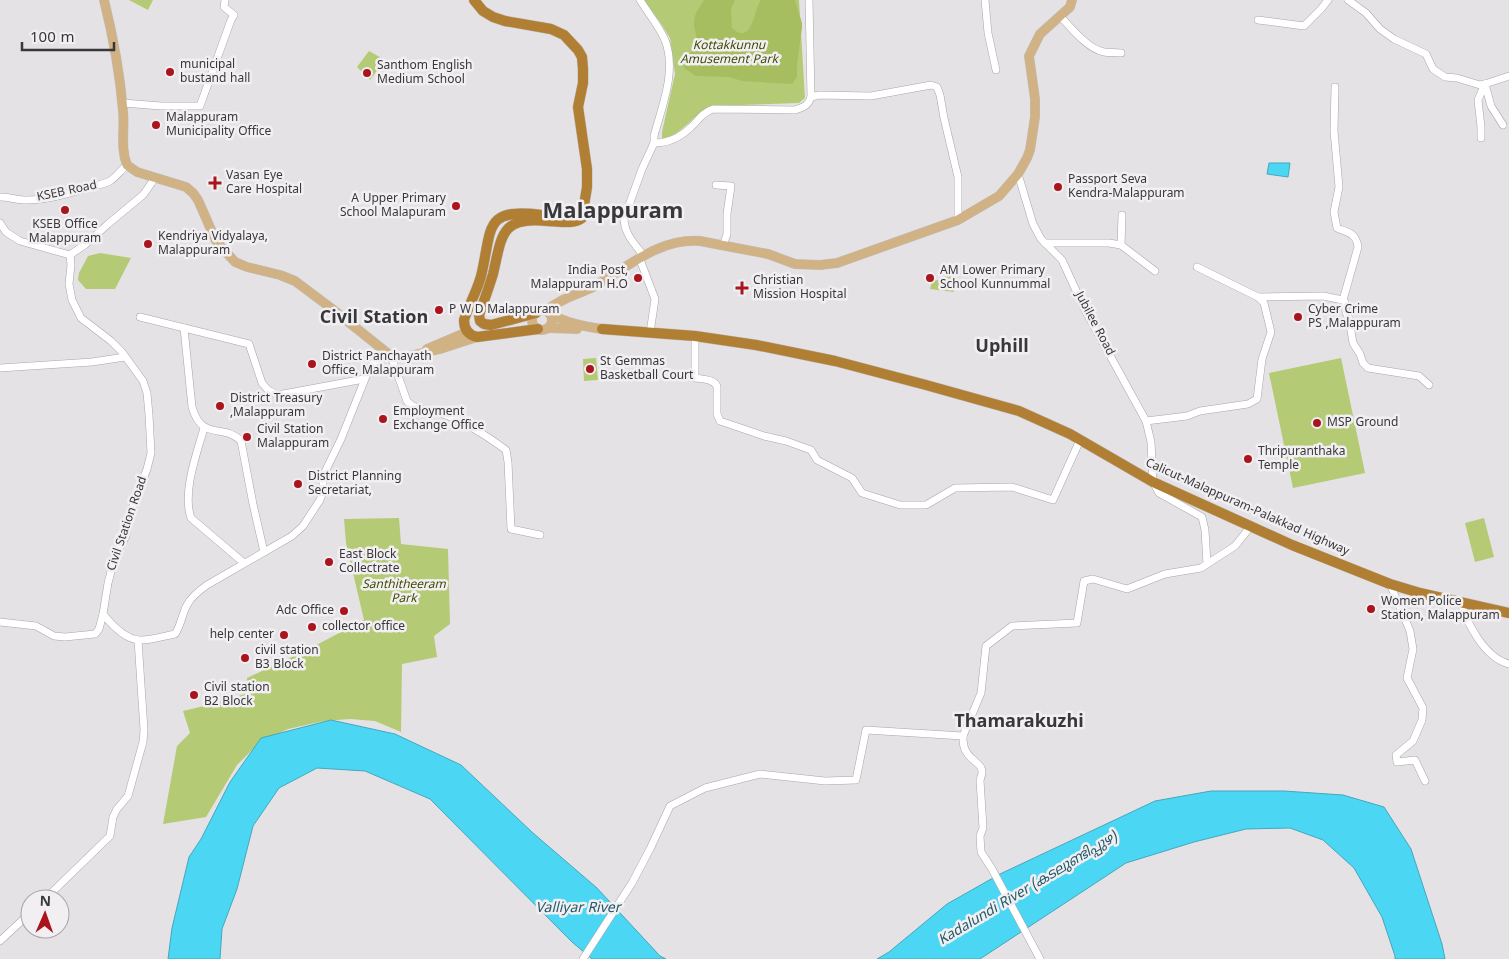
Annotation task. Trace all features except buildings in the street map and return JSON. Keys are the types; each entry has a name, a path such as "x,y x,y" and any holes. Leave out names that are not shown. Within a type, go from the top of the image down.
{"highway":[{"path":"474,0 483,11 493,17 551,29 564,36 578,50 582,58 583,84 578,107 587,169 587,188 582,218 579,221 571,222 536,220 512,225 498,244 492,276 480,314 480,320 484,324 491,325 543,312"},
{"path":"477,337 467,332 464,320 482,274 489,233 494,223 502,216 515,213 566,218 577,216 584,209"},
{"name":"Calicut-Malappuram-Palakkad Highway","path":"477,337 543,329"},
{"name":"Calicut-Malappuram-Palakkad Highway","path":"602,329 695,336 756,345 835,361 917,382 1019,412 1070,434 1153,482 1292,545 1390,584 1420,593 1509,613"}],"main road":[{"path":"104,0 122,103 124,155 127,165 138,172 186,187 198,200 216,241 235,262 247,267 280,274 295,281 391,356 405,357 440,349 477,337"},
{"path":"543,312 552,321 543,329 535,328 532,322 533,315 543,312 553,304 608,279 641,256 663,246 691,240 768,254 795,264 820,265 837,263 958,220 999,196 1018,174 1030,150 1035,117 1035,99 1029,56 1040,34 1070,7 1072,0"},
{"name":"Calicut-Malappuram-Palakkad Highway","path":"543,312 574,325 602,329"},
{"name":"Calicut-Malappuram-Palakkad Highway","path":"543,329 602,329"},
{"path":"418,354 436,344 467,332"}],"street":[{"path":"122,103 200,106 234,15 224,7 226,0"},
{"path":"640,0 664,38 669,52 670,71 654,136 654,143 642,169 624,219 628,236 641,256 655,299 650,333"},
{"path":"654,143 670,142 690,128 703,113 712,109 795,110 806,107 810,97 809,0"},
{"path":"985,0 988,33 996,70"},
{"path":"1258,20 1304,26 1328,0"},
{"path":"1348,0 1366,13 1380,29 1394,39 1426,54 1433,69 1445,77 1485,84 1509,76"},
{"path":"1060,16 1078,35 1102,52 1120,53"},
{"path":"1485,84 1491,106 1503,125"},
{"path":"1481,138 1478,100 1485,84"},
{"path":"810,97 819,95 871,96 931,85 936,87 940,95 958,177 958,220"},
{"path":"1335,87 1334,131 1339,187 1334,212 1337,228 1353,235 1357,240 1358,247 1343,300 1349,319 1353,343 1363,363 1368,368 1419,376 1429,385"},
{"name":"KSEB Road","path":"0,197 14,200 46,199 78,192 103,184 127,165"},
{"name":"Jubilee Road","path":"1018,174 1033,224 1041,239 1062,260 1085,310 1146,421 1151,442 1153,482"},
{"path":"0,223 6,232 20,241 70,255 86,244 143,195 155,178"},
{"path":"716,185 731,186 723,246"},
{"path":"1121,245 1122,215"},
{"path":"1045,243 1109,243 1121,245 1155,271"},
{"name":"Civil Station Road","path":"0,622 36,626 54,636 65,637 95,634 100,629 115,556 126,536 127,522 151,453 147,394 143,381 111,341 80,318 72,300 70,255"},
{"path":"1146,421 1187,416 1200,411 1248,404 1257,399 1262,359 1270,332 1264,303 1258,297 1197,267"},
{"path":"1258,297 1323,296 1343,300"},
{"path":"140,317 250,344 262,383 268,390 278,395 364,379"},
{"path":"184,328 192,407 195,418 204,428 236,436 241,442 264,552"},
{"path":"695,336 695,378 716,383 717,414 720,421 811,450 817,460 852,478 862,493 900,505 926,505 955,488 1012,487 1053,500 1080,440"},
{"path":"103,614 112,624 128,636 138,640 175,634 188,602 197,593 207,585 292,536 304,526 320,500 323,491 323,476 341,439 364,379 374,362 391,356 407,401 411,406 416,409 442,413 455,419 506,450 511,529 540,535"},
{"path":"0,368 92,362 125,357"},
{"path":"204,428 190,486 188,508 191,518 244,563"},
{"path":"1153,482 1158,493 1202,517 1206,530 1207,564"},
{"path":"1040,959 981,852 980,836 984,828 980,780 983,774 981,767 968,755 964,748 963,736 981,693 986,646 1012,626 1077,624 1084,581 1093,579 1127,589 1165,574 1201,568 1235,546 1251,526"},
{"path":"1390,584 1410,631 1413,649 1407,678 1423,708 1422,720 1413,741 1396,755 1398,762 1415,760 1425,781"},
{"path":"1461,602 1465,617 1481,643 1500,662 1509,664"},
{"path":"55,889 110,836 113,817 128,796 143,742 144,730 138,640"},
{"path":"583,959 632,883 670,806 705,788 760,774 824,781 856,780 866,730 963,736"},
{"path":"0,941 20,922"}],"green space":[{"path":"129,0 153,0 148,10"},
{"name":"Kottakkunnu Amusement Park","path":"643,0 799,0 805,98 799,103 710,106 676,133 662,139 675,74 670,38"},
{"path":"704,0 735,0 731,9 732,28 739,33 744,33 749,30 761,0 795,0 802,28 797,77 792,84 742,81 729,77 696,76 684,68 696,42 694,18"},
{"path":"369,51 385,60 370,80 357,67"},
{"path":"100,253 131,258 115,289 86,289 78,280 79,273 88,256"},
{"path":"954,268 954,292 930,289 932,281 942,279"},
{"name":"St Gemmas Basketball Court","path":"596,358 598,380 584,381 583,359"},
{"name":"MSP Ground","path":"1341,358 1365,473 1293,488 1269,373"},
{"name":"Santhitheeram Park","path":"399,518 401,544 448,549 450,624 434,636 437,657 402,664 401,732 375,721 350,719 324,721 288,729 260,742 237,765 206,817 163,824 177,746 190,733 183,711 225,701 247,693 247,678 303,652 364,620 346,543 344,519"},
{"path":"1484,518 1494,557 1475,562 1465,523"}],"water":[{"path":"1269,163 1290,163 1288,177 1267,174"},
{"name":"Valliyar River","path":"331,720 395,734 461,765 533,833 597,888 660,956 666,959 592,959 572,942 430,799 365,771 317,768 279,788 253,826 237,889 222,929 220,959 168,959 172,928 189,857 201,839 230,782 261,738"},
{"name":"Kadalundi River (കടലുണ്ടിപ്പുഴ)","path":"1211,791 1284,791 1343,795 1384,807 1411,849 1442,944 1445,959 1395,959 1382,917 1354,868 1323,840 1290,828 1246,829 1194,842 1126,863 980,959 877,959 889,952 947,904 1000,874 1155,801"}],"place":[{"name":"municipal bustand hall","path":"170,72"},
{"name":"Santhom English Medium School","path":"367,73"},
{"name":"Malappuram Municipality Office","path":"156,125"},
{"name":"Vasan Eye Care Hospital","path":"215,183"},
{"name":"Passport Seva Kendra-Malappuram","path":"1058,187"},
{"name":"A Upper Primary School Malapuram","path":"456,206"},
{"name":"KSEB Office Malappuram","path":"65,210"},
{"name":"Kendriya Vidyalaya, Malappuram","path":"148,244"},
{"name":"India Post, Malappuram H.O","path":"638,278"},
{"name":"AM Lower Primary School Kunnummal","path":"930,278"},
{"name":"Christian Mission Hospital","path":"742,288"},
{"name":"P W D Malappuram","path":"439,310"},
{"name":"Cyber Crime PS ,Malappuram","path":"1298,317"},
{"name":"District Panchayath Office, Malappuram","path":"312,364"},
{"name":"St Gemmas Basketball Court","path":"590,369"},
{"name":"District Treasury ,Malappuram","path":"220,406"},
{"name":"Employment Exchange Office","path":"383,419"},
{"name":"MSP Ground","path":"1317,423"},
{"name":"Civil Station Malappuram","path":"247,437"},
{"name":"Thripuranthaka Temple","path":"1248,459"},
{"name":"District Planning Secretariat,","path":"298,484"},
{"name":"East Block Collectrate","path":"329,562"},
{"name":"Women Police Station, Malappuram","path":"1371,609"},
{"name":"Adc Office","path":"344,611"},
{"name":"collector office","path":"312,627"},
{"name":"help center","path":"284,635"},
{"name":"civil station B3 Block","path":"245,658"},
{"name":"Civil station B2 Block","path":"194,695"}],"district":[{"name":"Malappuram","path":"613,212"},
{"name":"Civil Station","path":"374,318"},
{"name":"Uphill","path":"1002,347"},
{"name":"Thamarakuzhi","path":"1019,722"}]}
